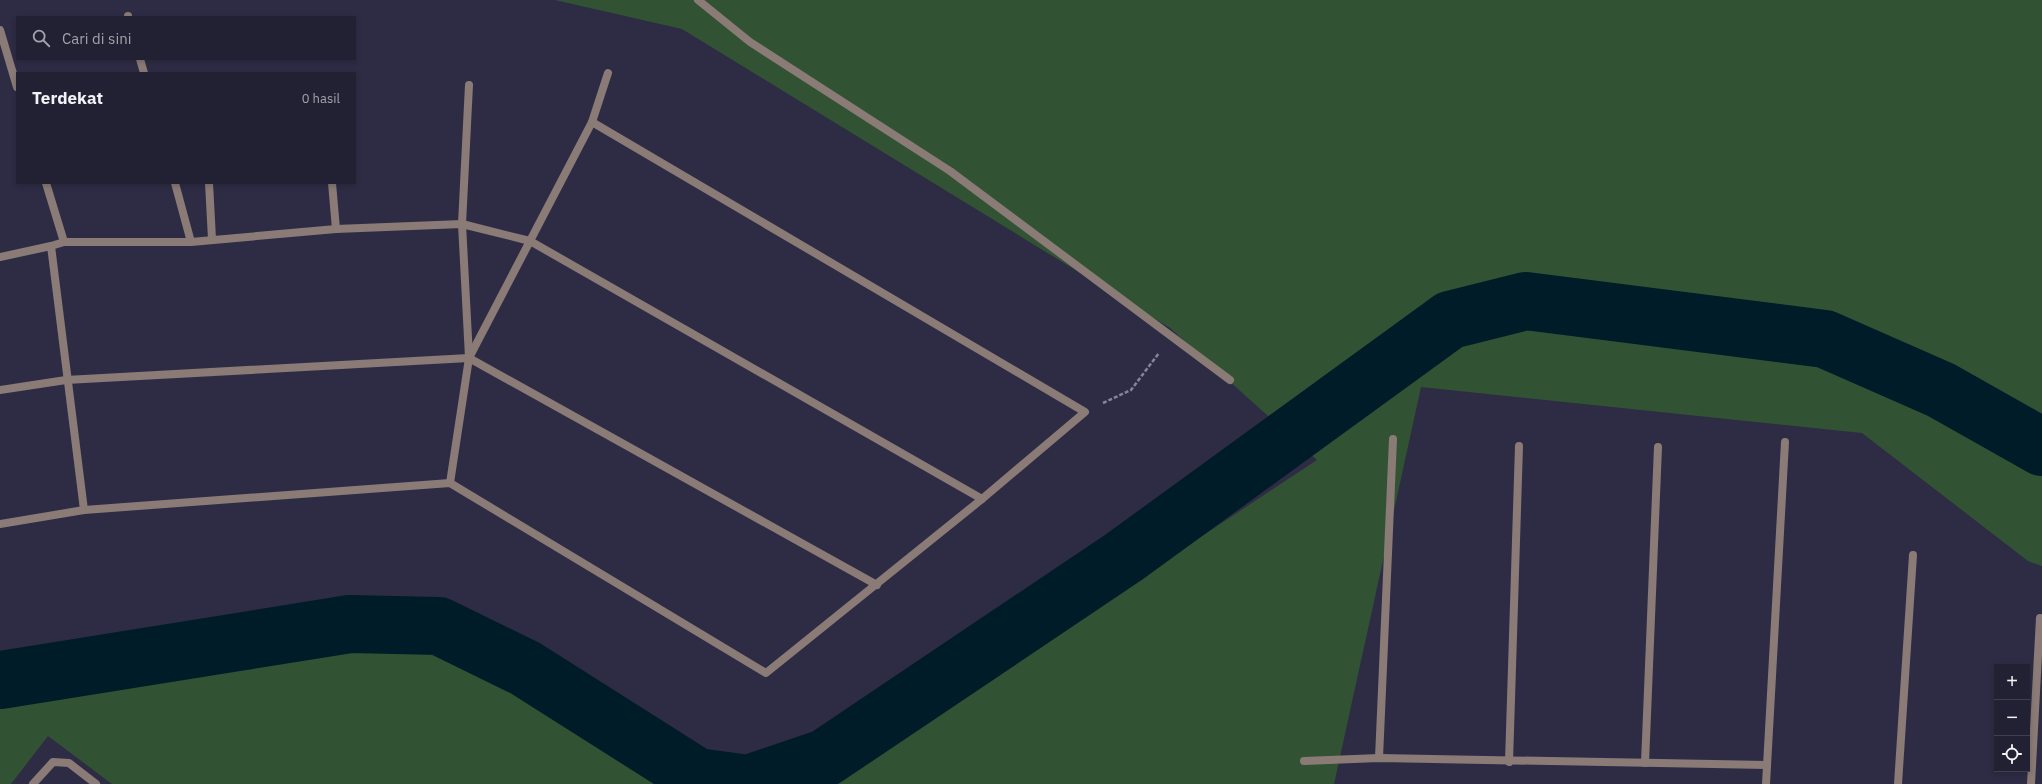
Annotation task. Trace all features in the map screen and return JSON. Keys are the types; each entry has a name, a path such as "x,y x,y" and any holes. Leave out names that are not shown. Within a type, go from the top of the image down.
{"street":[{"path":"698,0 750,42 950,171 1230,380"},
{"path":"0,30 16,84"},
{"path":"140,60 144,72"},
{"path":"469,358 592,122 608,72"},
{"path":"450,483 469,358 462,224 469,85"},
{"path":"0,524 84,510 450,483 766,673 877,585 1085,412 592,122"},
{"path":"46,184 64,242"},
{"path":"175,184 191,242"},
{"path":"209,184 212,239"},
{"path":"332,184 336,229"},
{"path":"0,257 64,242 191,242 336,229 462,224 530,241 982,499"},
{"path":"51,246 66,380 84,510"},
{"path":"0,390 66,380 469,358 877,585"},
{"path":"1379,758 1393,439"},
{"path":"1766,784 1785,442"},
{"path":"1509,762 1519,446"},
{"path":"1645,763 1658,447"},
{"path":"1898,784 1913,555"},
{"path":"2031,784 2040,618"},
{"path":"1304,761 1379,758 1509,762 1767,765"},
{"path":"33,784 53,762 69,763 96,784"}],"path":[{"path":"1085,412 1131,390 1172,336"}],"green space":[{"path":"555,0 2042,0 2042,566 2028,561 1862,433 1421,387 1334,784 827,784 1317,460 1170,328 682,29"},
{"path":"357,650 448,651 660,784 112,784 48,736 11,784 0,784 0,696"}],"waterway":[{"path":"0,680 350,624 439,626 525,668 697,777 748,784 825,758 1124,557 1450,320 1526,301 1825,339 1941,390 2042,447"}]}
